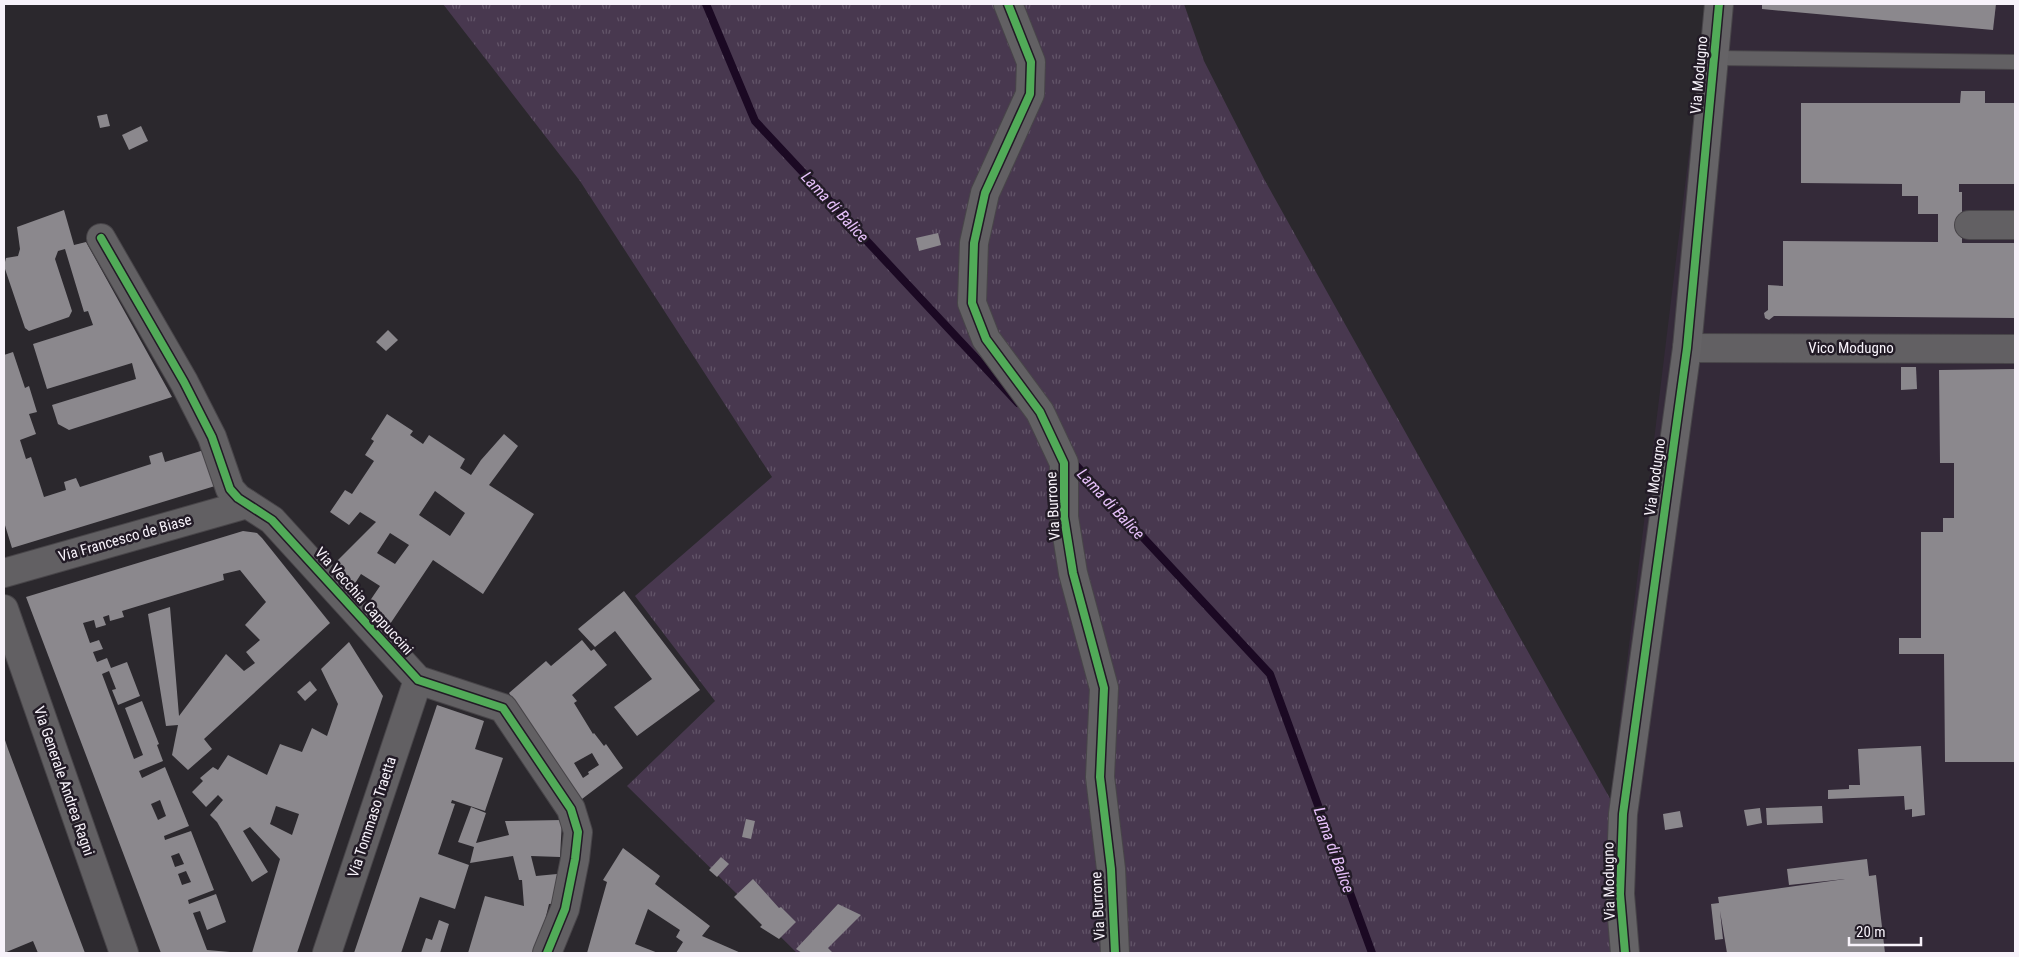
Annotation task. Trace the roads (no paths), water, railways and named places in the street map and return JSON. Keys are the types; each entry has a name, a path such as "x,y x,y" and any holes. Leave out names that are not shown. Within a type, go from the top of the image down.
{"street":[{"name":"Via Burrone","path":"1008,4 1031,62 1030,94 985,193 974,243 972,303 986,338 1040,412 1064,463 1064,517 1073,573 1104,688 1100,777 1111,869 1114,953"},
{"name":"Via Modugno","path":"1625,953 1620,894 1622,814 1686,348 1719,4"},
{"path":"1969,225 2015,225"},
{"name":"Via Vecchia Cappuccini","path":"101,238 188,390 212,438 230,489 247,504 272,520 418,680 503,708 571,809 578,832 575,859 565,909 547,953"},
{"name":"Vico Modugno","path":"1686,348 2015,349"},
{"name":"Via Francesco de Biase","path":"4,573 247,504"},
{"name":"Via Generale Andrea Ragni","path":"4,609 124,953"},
{"name":"Via Tommaso Traetta","path":"327,953 418,680"}],"lane":[{"path":"1715,58 2015,62"}],"waterway":[{"name":"Lama di Balice","path":"706,4 755,121 1018,403"},
{"name":"Lama di Balice","path":"1072,461 1270,674 1372,953"}]}
